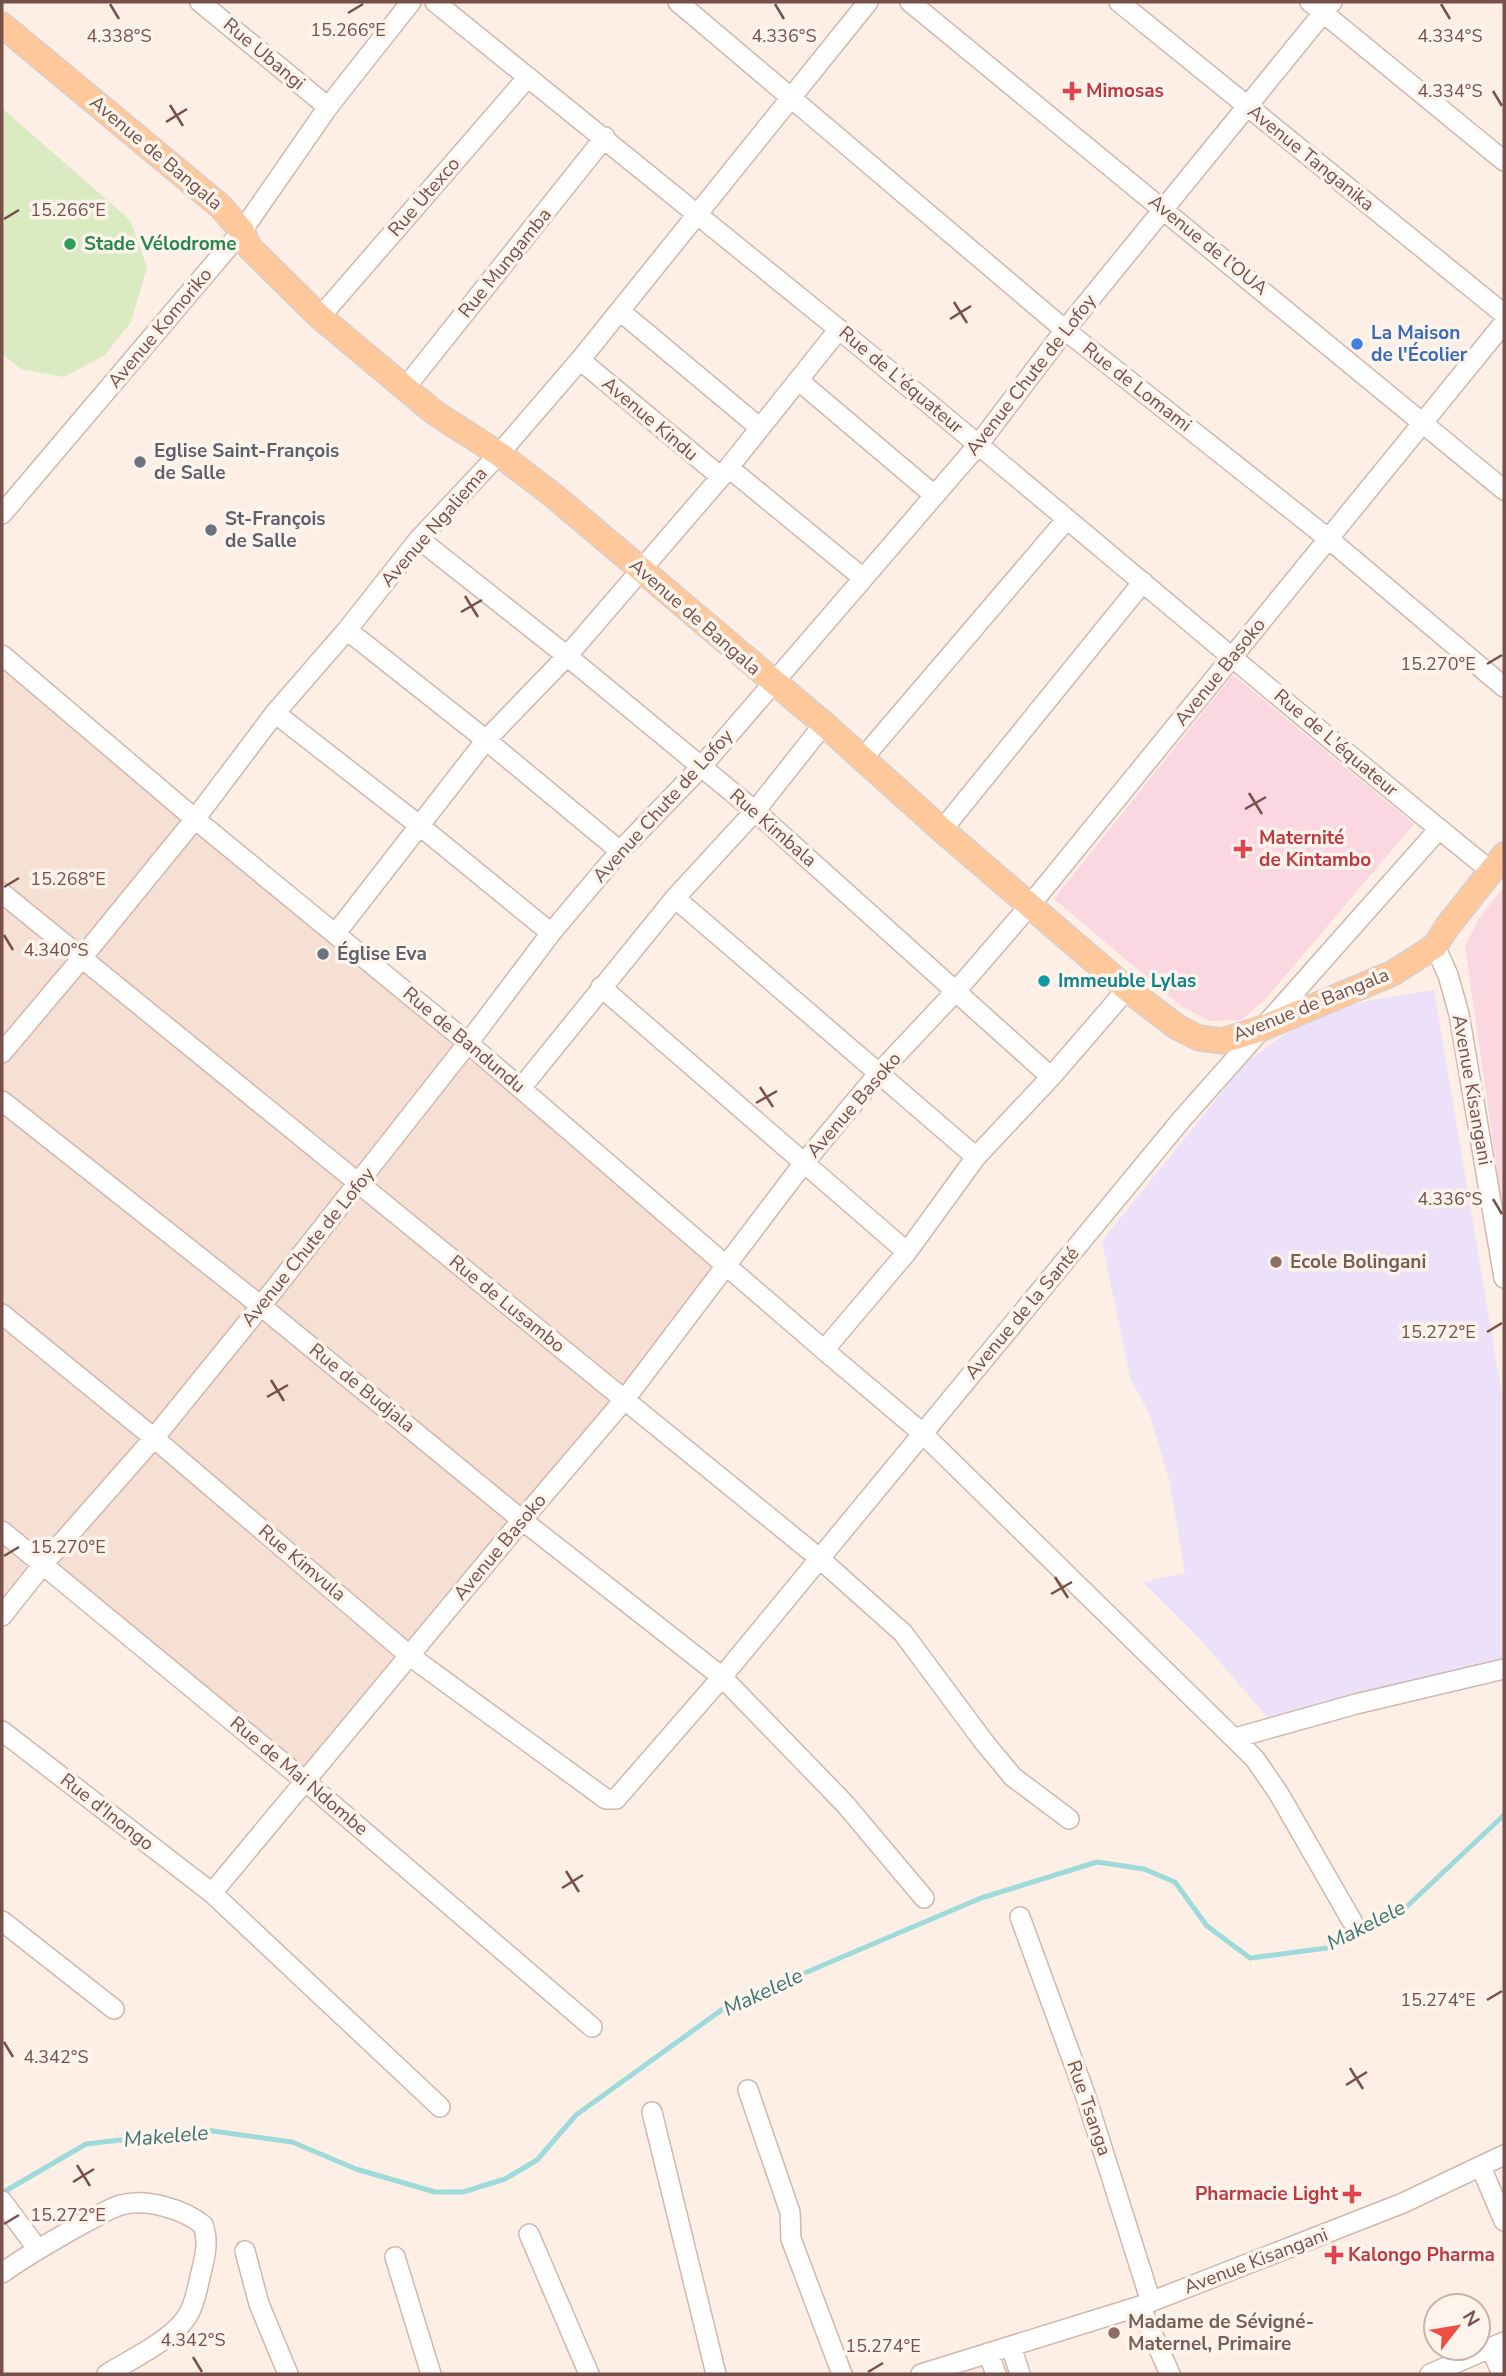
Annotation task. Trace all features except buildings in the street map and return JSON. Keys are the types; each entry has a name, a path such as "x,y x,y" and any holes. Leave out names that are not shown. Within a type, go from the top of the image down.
{"main road":[{"name":"Avenue de Bangala","path":"2,25 203,190 242,231 249,247 320,317 457,429 499,454 554,496 772,683 824,724 942,830 1127,989 1177,1027 1199,1038 1222,1041 1258,1031 1384,977 1435,946"},
{"path":"1435,946 1498,863"}],"street":[{"name":"Rue Ubangi","path":"200,2 328,107"},
{"name":"Avenue Komoriko","path":"2,514 242,231 328,107 411,2"},
{"name":"Rue de L'équateur","path":"435,2 839,329 1439,828 1498,863"},
{"name":"Rue de Lomami","path":"678,2 1065,330 1330,540 1504,687"},
{"name":"Avenue Ngaliema","path":"2,1052 81,960 195,819 275,713 347,630 419,539 499,454 580,360 869,2"},
{"name":"Avenue de l’OUA","path":"910,2 1504,490"},
{"name":"Avenue Tanganika","path":"1119,2 1504,314"},
{"name":"Avenue Chute de Lofoy","path":"2,1616 44,1563 155,1438 358,1184 551,933 620,851 701,767 978,444 1065,330 1248,107 1322,5"},
{"path":"1322,5 1504,161"},
{"name":"Rue Utexco","path":"320,317 528,77"},
{"name":"Rue Mungamba","path":"405,388 605,137"},
{"path":"620,311 760,428"},
{"name":"Avenue Basoko","path":"212,1893 625,1399 803,1164 878,1074 956,991 1031,904 1504,323"},
{"path":"336,933 486,740 567,656 725,472 839,329"},
{"name":"Avenue Kindu","path":"580,360 863,578"},
{"path":"798,380 934,495"},
{"path":"863,758 1066,520"},
{"name":"Rue Kimbala","path":"419,539 567,656 755,811 1051,1077"},
{"path":"942,830 1143,582"},
{"path":"347,630 620,851"},
{"name":"Rue de Bandundu","path":"2,655 195,819 468,1043 922,1432 1255,1759 1279,1794 1352,1921"},
{"path":"275,713 419,825 551,933"},
{"path":"521,1088 675,898 755,811 824,724"},
{"name":"Avenue de la Santé","path":"610,1801 620,1797 722,1677 1182,1119 1439,828"},
{"name":"Rue de Lusambo","path":"2,894 819,1558 903,1633 1013,1777 1069,1819"},
{"path":"675,898 976,1157"},
{"name":"Avenue Kisangani","path":"1435,946 1448,975 1459,1014 1504,1278"},
{"path":"601,987 907,1252"},
{"path":"824,1350 907,1252 976,1157 1051,1077 1127,989"},
{"name":"Rue de Budjala","path":"2,1101 261,1306 522,1520 722,1677 845,1804 924,1898"},
{"name":"Rue Kimvula","path":"2,1314 155,1438 410,1656 610,1801"},
{"name":"Rue de Mai Ndombe","path":"2,1531 305,1781 592,2027"},
{"path":"1235,1738 1356,1704 1504,1669"},
{"name":"Rue d'Inongo","path":"2,1731 212,1893 440,2107"},
{"name":"Rue Tsanga","path":"1020,1917 1085,2095 1146,2304 1170,2374"},
{"path":"2,1921 114,2009"},
{"path":"748,2090 790,2212 792,2239 842,2374"},
{"path":"652,2112 716,2374"},
{"name":"Avenue Kisangani","path":"921,2374 1146,2304 1403,2203 1504,2155"},
{"path":"1481,2167 1504,2221"},
{"path":"2,2273 37,2248 118,2206 134,2203 180,2211 204,2225 207,2242 191,2311 166,2337 107,2374"},
{"path":"4,2204 37,2248"},
{"path":"529,2234 589,2374"},
{"path":"245,2251 259,2304 288,2374"},
{"path":"395,2257 431,2374"},
{"path":"1430,2374 1498,2345 1502,2374"},
{"path":"1011,2346 1020,2374"},
{"path":"988,2353 996,2374"}],"shaded area":[{"path":"2,655 726,1264 305,1781 44,1564 2,1616"},
{"name":"Maternité de Kintambo","path":"1233,675 1414,824 1263,1002 1241,1020 1210,1021 1181,1006 1054,899"},
{"path":"1504,887 1504,1218 1465,946 1480,917"},
{"path":"1434,990 1504,1407 1504,1659 1267,1717 1200,1639 1143,1582 1185,1573 1170,1484 1150,1415 1130,1378 1102,1241 1246,1062 1303,1021 1367,1001"}],"green space":[{"name":"Stade Vélodrome","path":"2,108 130,220 147,267 131,322 105,355 64,377 21,369 2,354"}],"waterway":[{"name":"Makelele","path":"2,2193 86,2144 206,2130 292,2142 356,2169 435,2192 463,2192 505,2179 537,2160 576,2115 727,2006 981,1898 1097,1862 1144,1869 1175,1882 1207,1926 1250,1958 1327,1948 1357,1936 1401,1912 1504,1815"}],"place":[{"name":"Mimosas","path":"1072,91"},
{"name":"Stade Vélodrome","path":"70,244"},
{"name":"La Maison de l'Écolier","path":"1357,344"},
{"name":"Eglise Saint-François de Salle","path":"140,462"},
{"name":"St-François de Salle","path":"211,530"},
{"name":"Maternité de Kintambo","path":"1243,849"},
{"name":"Église Eva","path":"323,954"},
{"name":"Immeuble Lylas","path":"1044,981"},
{"name":"Ecole Bolingani","path":"1276,1262"},
{"name":"Pharmacie Light","path":"1352,2194"},
{"name":"Kalongo Pharma","path":"1334,2255"},
{"name":"Madame de Sévigné- Maternel, Primaire","path":"1114,2333"}]}
